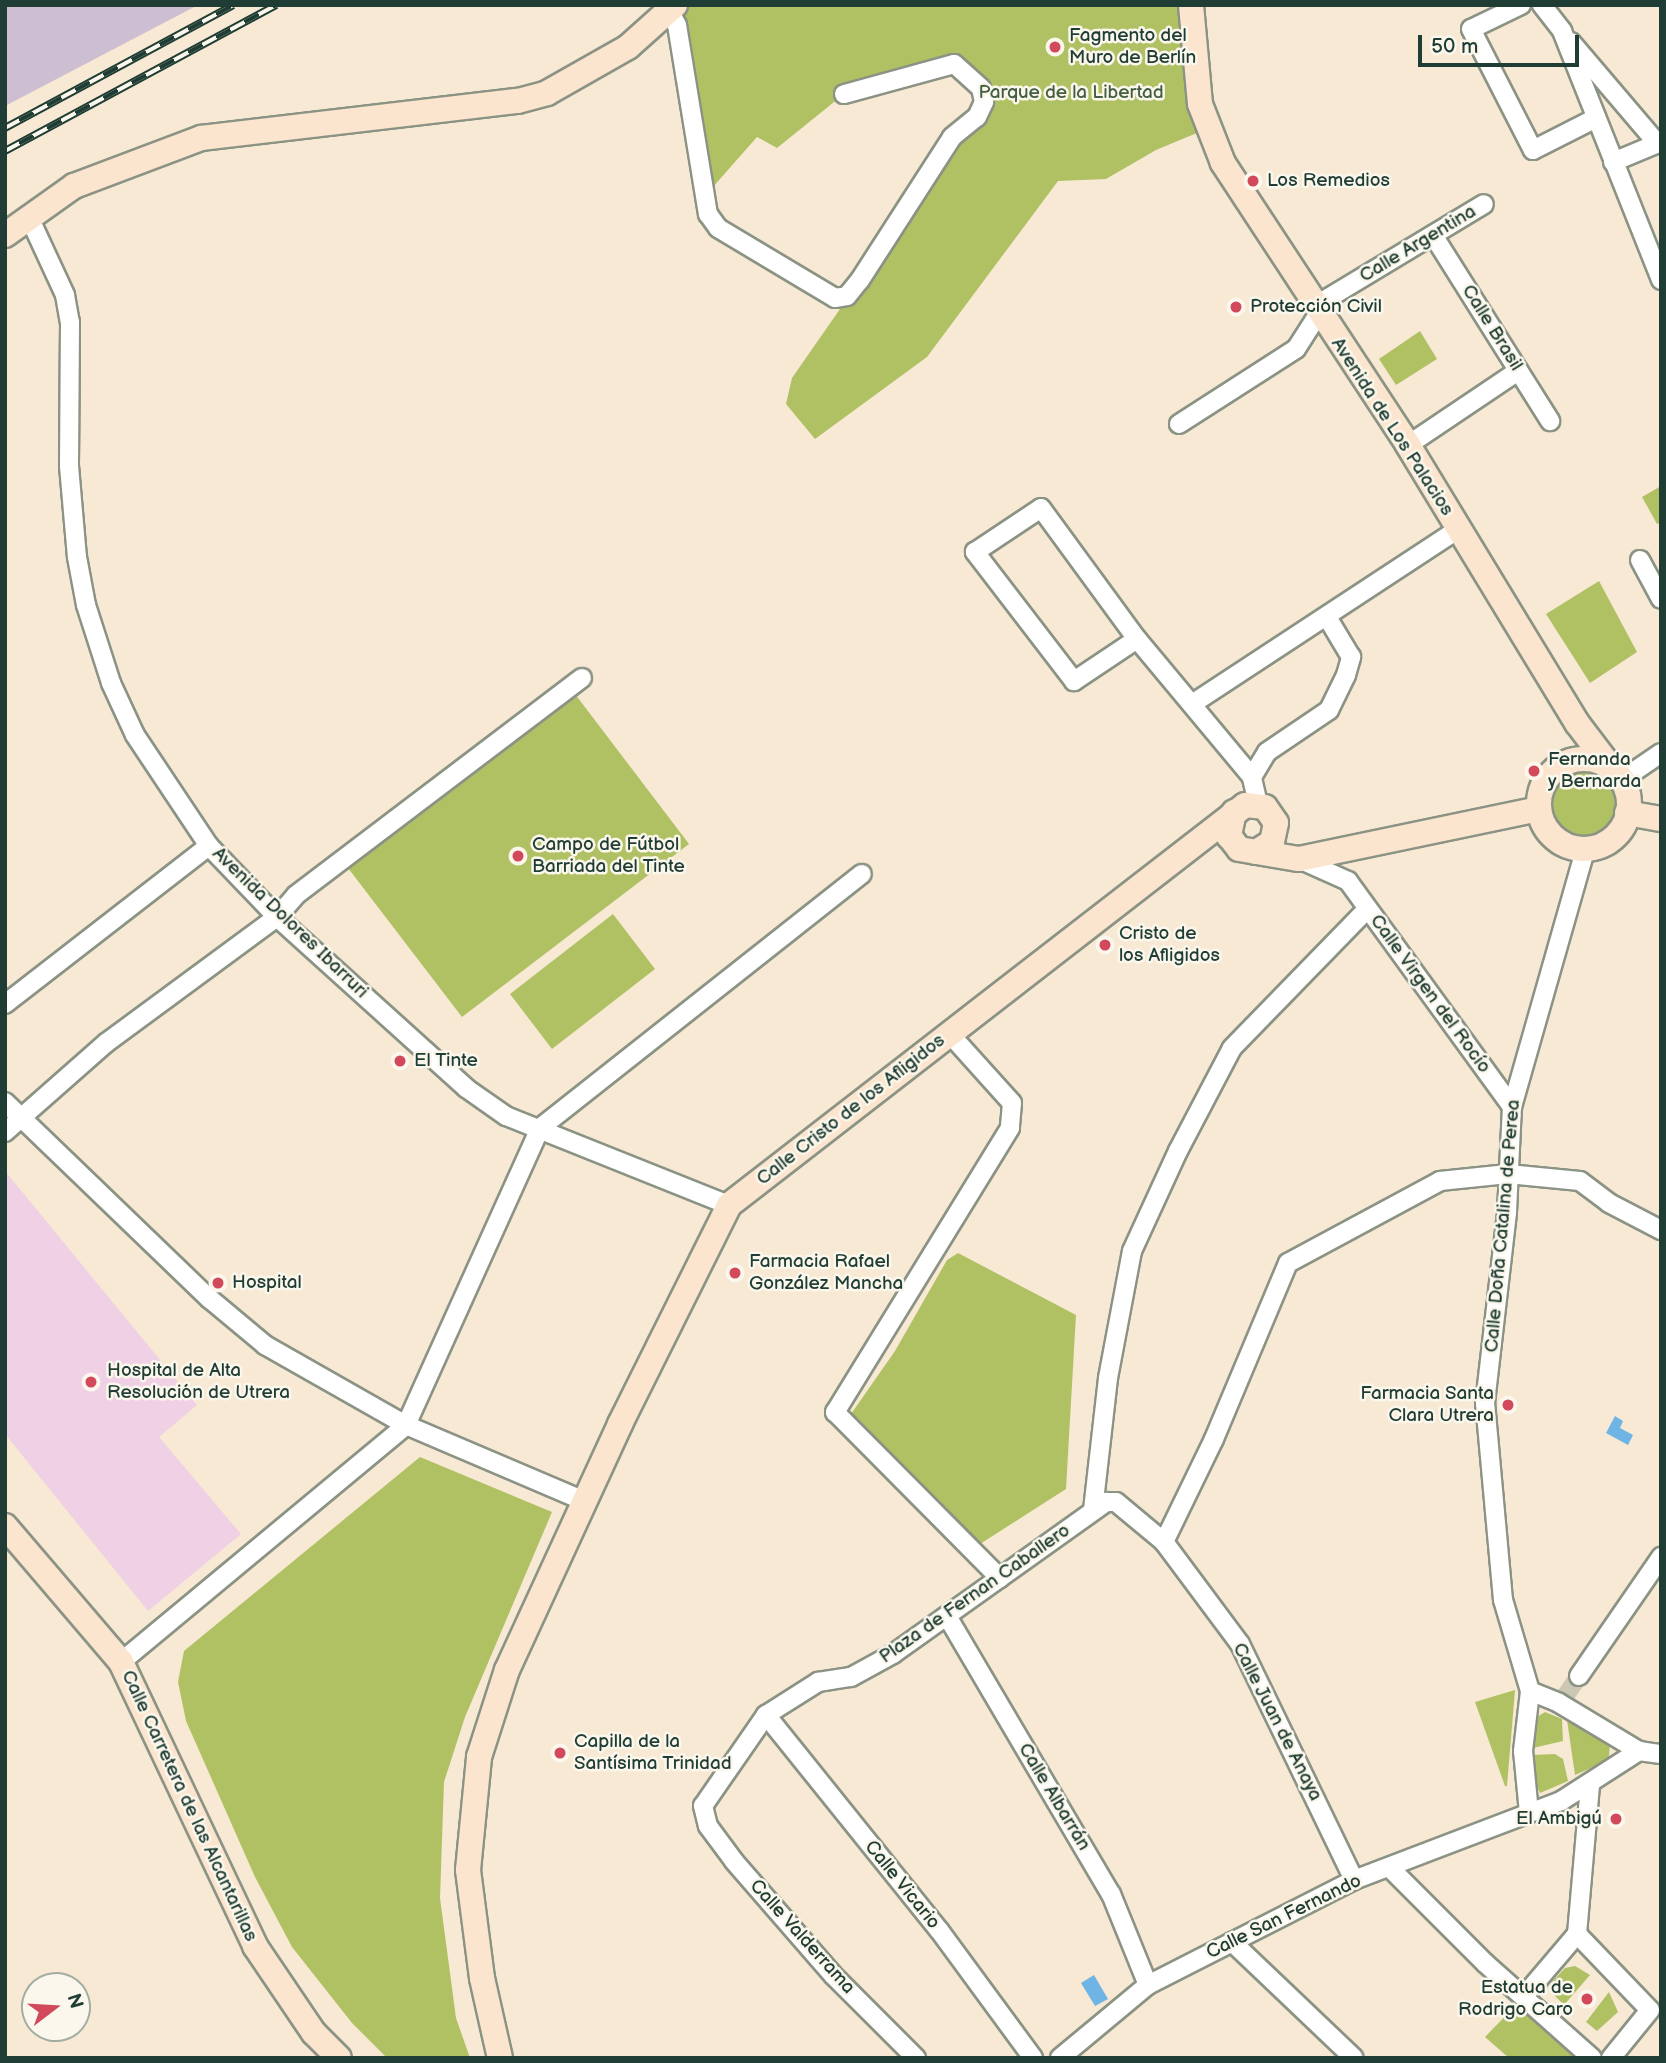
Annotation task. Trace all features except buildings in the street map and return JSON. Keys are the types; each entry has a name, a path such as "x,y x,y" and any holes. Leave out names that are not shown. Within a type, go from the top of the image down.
{"street":[{"name":"Avenida de Los Palacios","path":"1191,5 1200,104 1223,163 1408,445 1457,530 1577,723 1616,772"},
{"path":"1521,5 1471,29 1533,150 1596,118"},
{"path":"1542,5 1562,32 1659,142 1612,162"},
{"path":"5,235 74,186 201,138 518,101 547,93 628,47 672,8 708,214 718,228 835,298 847,296 952,137 977,117 984,102 981,88 954,64 844,94"},
{"path":"1562,32 1661,280"},
{"name":"Calle Argentina","path":"1317,309 1484,204"},
{"name":"Avenida Dolores Ibarruri","path":"29,217 65,295 70,322 69,466 77,557 86,605 111,683 135,735 209,846 277,917 466,1088 506,1116 729,1205"},
{"name":"Calle Brasil","path":"1433,234 1550,421"},
{"path":"1179,424 1296,349 1317,309"},
{"path":"1408,445 1518,371"},
{"path":"1137,639 1074,681 975,552 1041,508 1137,639 1252,777 1258,804 1270,811 1299,859"},
{"path":"1192,704 1457,530"},
{"path":"1640,560 1661,599"},
{"path":"1252,777 1267,752 1329,710 1346,675 1351,657 1327,617"},
{"path":"5,1132 106,1043 277,917 296,895 582,678"},
{"path":"1577,723 1577,759"},
{"path":"1577,759 1616,772 1661,752"},
{"path":"1577,759 1550,777 1539,809 1553,835 1585,850 1616,835 1628,814 1616,772"},
{"path":"1258,804 1234,812 1229,836 1239,849 1299,859 1539,809"},
{"name":"Calle Cristo de los Afligidos","path":"500,2058 482,1978 468,1870 479,1757 507,1670 584,1501 729,1205 1234,812"},
{"path":"1628,814 1661,819"},
{"path":"1256,852 1272,842 1276,823"},
{"path":"5,1004 209,846"},
{"name":"Calle Doña Catalina de Perea","path":"1530,1691 1503,1600 1485,1403 1508,1174 1512,1107 1585,850"},
{"name":"Calle Virgen del Rocío","path":"1299,859 1349,881 1512,1107"},
{"path":"121,1662 406,1425 540,1128 862,874"},
{"path":"1093,1510 1108,1378 1132,1251 1232,1048 1367,909"},
{"path":"949,1033 1012,1103 1010,1128 835,1412 1000,1578"},
{"path":"5,1102 20,1120 265,1345 406,1425 584,1501"},
{"path":"1164,1542 1214,1439 1288,1263 1440,1181 1508,1174 1580,1181 1609,1203 1661,1230"},
{"name":"Calle Juan de Anaya","path":"1093,1510 1106,1502 1116,1502 1164,1542 1240,1644 1354,1880"},
{"name":"Plaza de Fernan Caballero","path":"703,1806 766,1716 818,1682 851,1677 893,1654 1093,1510"},
{"name":"Calle Carretera de las Alcantarillas","path":"5,1526 121,1662 255,1945 314,2034 339,2058"},
{"path":"1579,1676 1661,1557"},
{"name":"Calle Albarrán","path":"947,1616 1111,1894 1148,1984"},
{"path":"1529,1813 1523,1751 1530,1691 1562,1699 1639,1751 1661,1754"},
{"name":"Calle Vicario","path":"766,1716 939,1930 1033,2058"},
{"name":"Calle San Fernando","path":"1060,2058 1148,1984 1354,1880 1391,1869 1590,1785 1639,1751"},
{"path":"1525,1995 1577,1934 1590,1785"},
{"name":"Calle Valderrama","path":"703,1806 708,1826 734,1861 833,1975 916,2058"},
{"path":"1391,1869 1485,1963 1525,1995 1592,2058"},
{"path":"1577,1934 1650,2010 1611,2058"},
{"path":"1232,1941 1354,2058"}],"shaded area":[{"path":"5,5 198,5 5,106"},
{"name":"Hospital de Alta Resolución de Utrera","path":"5,1171 197,1405 159,1437 241,1534 148,1611 5,1434"}],"green space":[{"name":"Parque de la Libertad","path":"675,5 1191,5 1209,128 1156,150 1106,179 1058,181 927,357 815,439 786,404 792,378 984,102 953,64 844,94 777,148 757,137 705,196"},
{"path":"1420,331 1437,359 1396,385 1379,359"},
{"path":"1661,486 1661,523 1657,524 1642,497"},
{"path":"1599,581 1637,652 1590,683 1546,614"},
{"name":"Campo de Fútbol Barriada del Tinte","path":"575,694 689,844 462,1017 348,868"},
{"path":"1584,769 1597,772 1608,779 1615,790 1618,803 1615,816 1608,827 1597,834 1584,837 1571,834 1560,827 1553,816 1550,803 1553,790 1560,779 1571,772"},
{"path":"613,914 655,969 552,1049 510,994"},
{"path":"958,1253 1076,1315 1066,1489 980,1544 851,1414 895,1351 947,1260"},
{"path":"420,1457 552,1512 465,1717 444,1782 440,1898 456,2018 470,2058 387,2058 352,2023 292,1947 255,1877 186,1721 178,1682 184,1651"},
{"path":"1515,1690 1507,1786 1505,1786 1475,1702"},
{"path":"1545,1712 1562,1719 1563,1741 1533,1748 1537,1717"},
{"path":"1567,1720 1610,1739 1609,1760 1575,1775"},
{"path":"1555,1754 1563,1759 1568,1781 1540,1793 1533,1780 1532,1755"},
{"path":"1575,1966 1590,1975 1564,2005 1553,1994 1551,1983 1565,1968"},
{"path":"1609,1992 1618,2012 1597,2031 1586,2022"},
{"path":"1519,2002 1576,2057 1509,2058 1485,2037"}],"water":[{"path":"1615,1416 1623,1421 1620,1428 1633,1435 1628,1445 1606,1433"},
{"path":"1094,1975 1108,1999 1095,2006 1081,1983"}],"tunnel":[{"path":"1566,1695 1579,1676"}],"railway":[{"path":"5,128 233,5"},
{"path":"5,151 276,5"}],"place":[{"name":"Fagmento del Muro de Berlín","path":"1055,47"},
{"name":"Los Remedios","path":"1253,181"},
{"name":"Protección Civil","path":"1236,307"},
{"name":"Fernanda y Bernarda","path":"1534,771"},
{"name":"Campo de Fútbol Barriada del Tinte","path":"518,856"},
{"name":"Cristo de los Afligidos","path":"1105,945"},
{"name":"El Tinte","path":"400,1061"},
{"name":"Farmacia Rafael González Mancha","path":"735,1273"},
{"name":"Hospital","path":"218,1283"},
{"name":"Hospital de Alta Resolución de Utrera","path":"91,1382"},
{"name":"Farmacia Santa Clara Utrera","path":"1508,1405"},
{"name":"Capilla de la Santísima Trinidad","path":"560,1753"},
{"name":"El Ambigú","path":"1616,1819"},
{"name":"Estatua de Rodrigo Caro","path":"1587,1999"}]}
